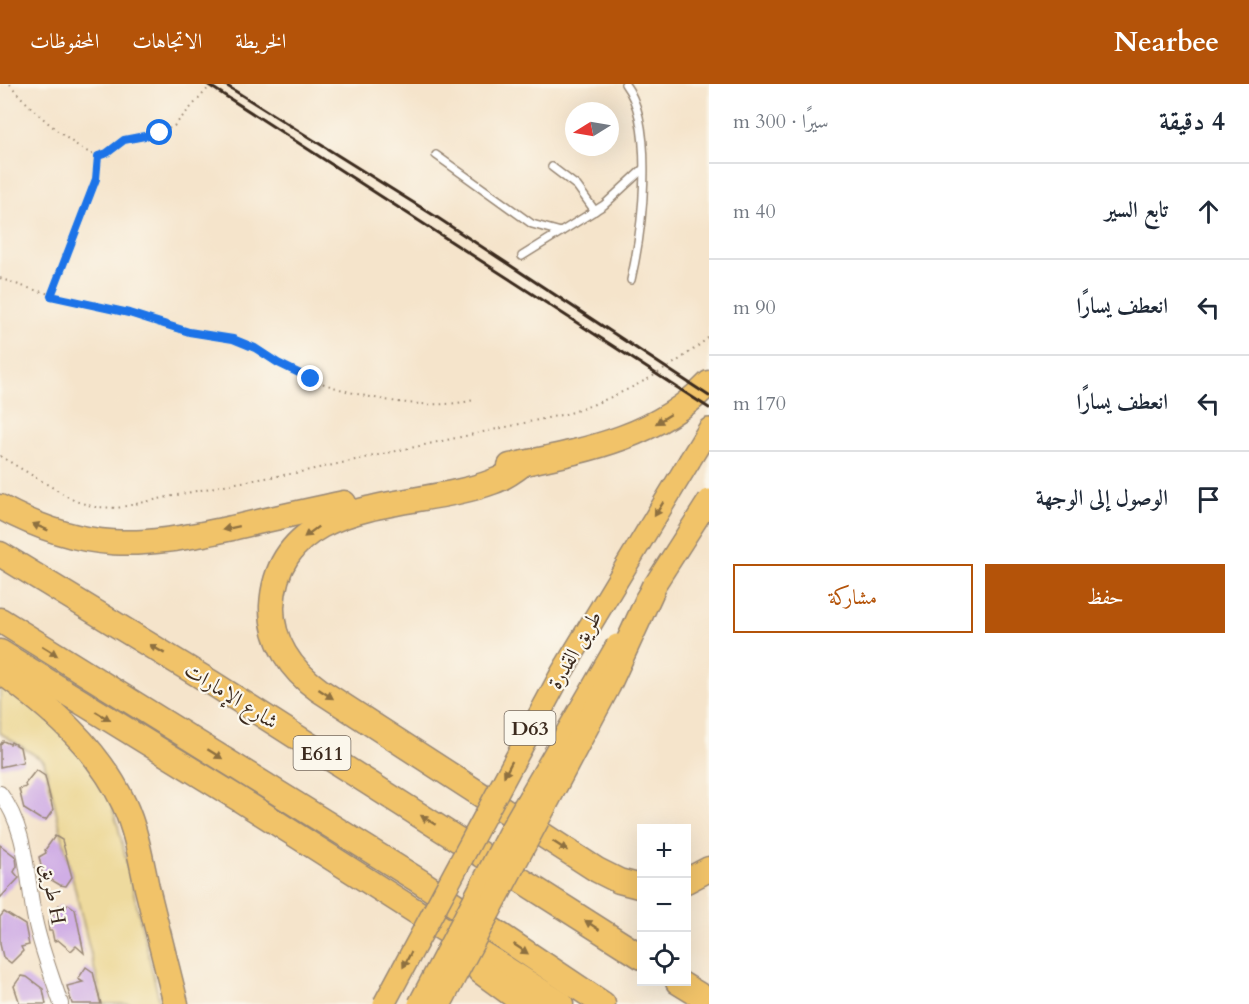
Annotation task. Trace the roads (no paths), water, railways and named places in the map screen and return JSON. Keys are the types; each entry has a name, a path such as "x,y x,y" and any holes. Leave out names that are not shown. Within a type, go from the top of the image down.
{"highway":[{"path":"0,507 25,521 67,536 111,543 155,543 599,447 632,435 678,409 709,383"},
{"path":"524,463 501,478 482,485 340,516 312,530 290,552 276,581 273,603 274,627 286,656 306,681 597,870 619,881 637,885"},
{"name":"شارع الإمارات","path":"0,554 222,689 637,954"},
{"path":"439,1004 608,686 654,586"},
{"name":"E611","path":"0,620 421,882 603,1004"},
{"path":"0,652 561,1004"},
{"path":"0,671 51,710 72,731 104,770 123,803 135,836 176,1004"},
{"path":"239,800 273,833 404,916 525,1004"},
{"path":"691,879 709,869"},
{"path":"686,986 709,1001"}],"main road":[{"name":"طريق القدرة","path":"384,1004 562,672 709,429"},
{"name":"طريق القدرة","path":"419,1004 543,771 654,586 709,500"}],"street":[{"name":"طريق H","path":"0,793 8,804 20,833 35,919 61,1004"}],"lane":[{"path":"625,84 639,123 643,169 640,236 630,280"},
{"path":"436,155 532,224 561,232"},
{"path":"552,167 577,186 595,211"},
{"path":"522,256 618,195 643,169"}],"railway":[{"path":"207,84 709,408"},
{"path":"224,84 438,218 709,396"}]}
